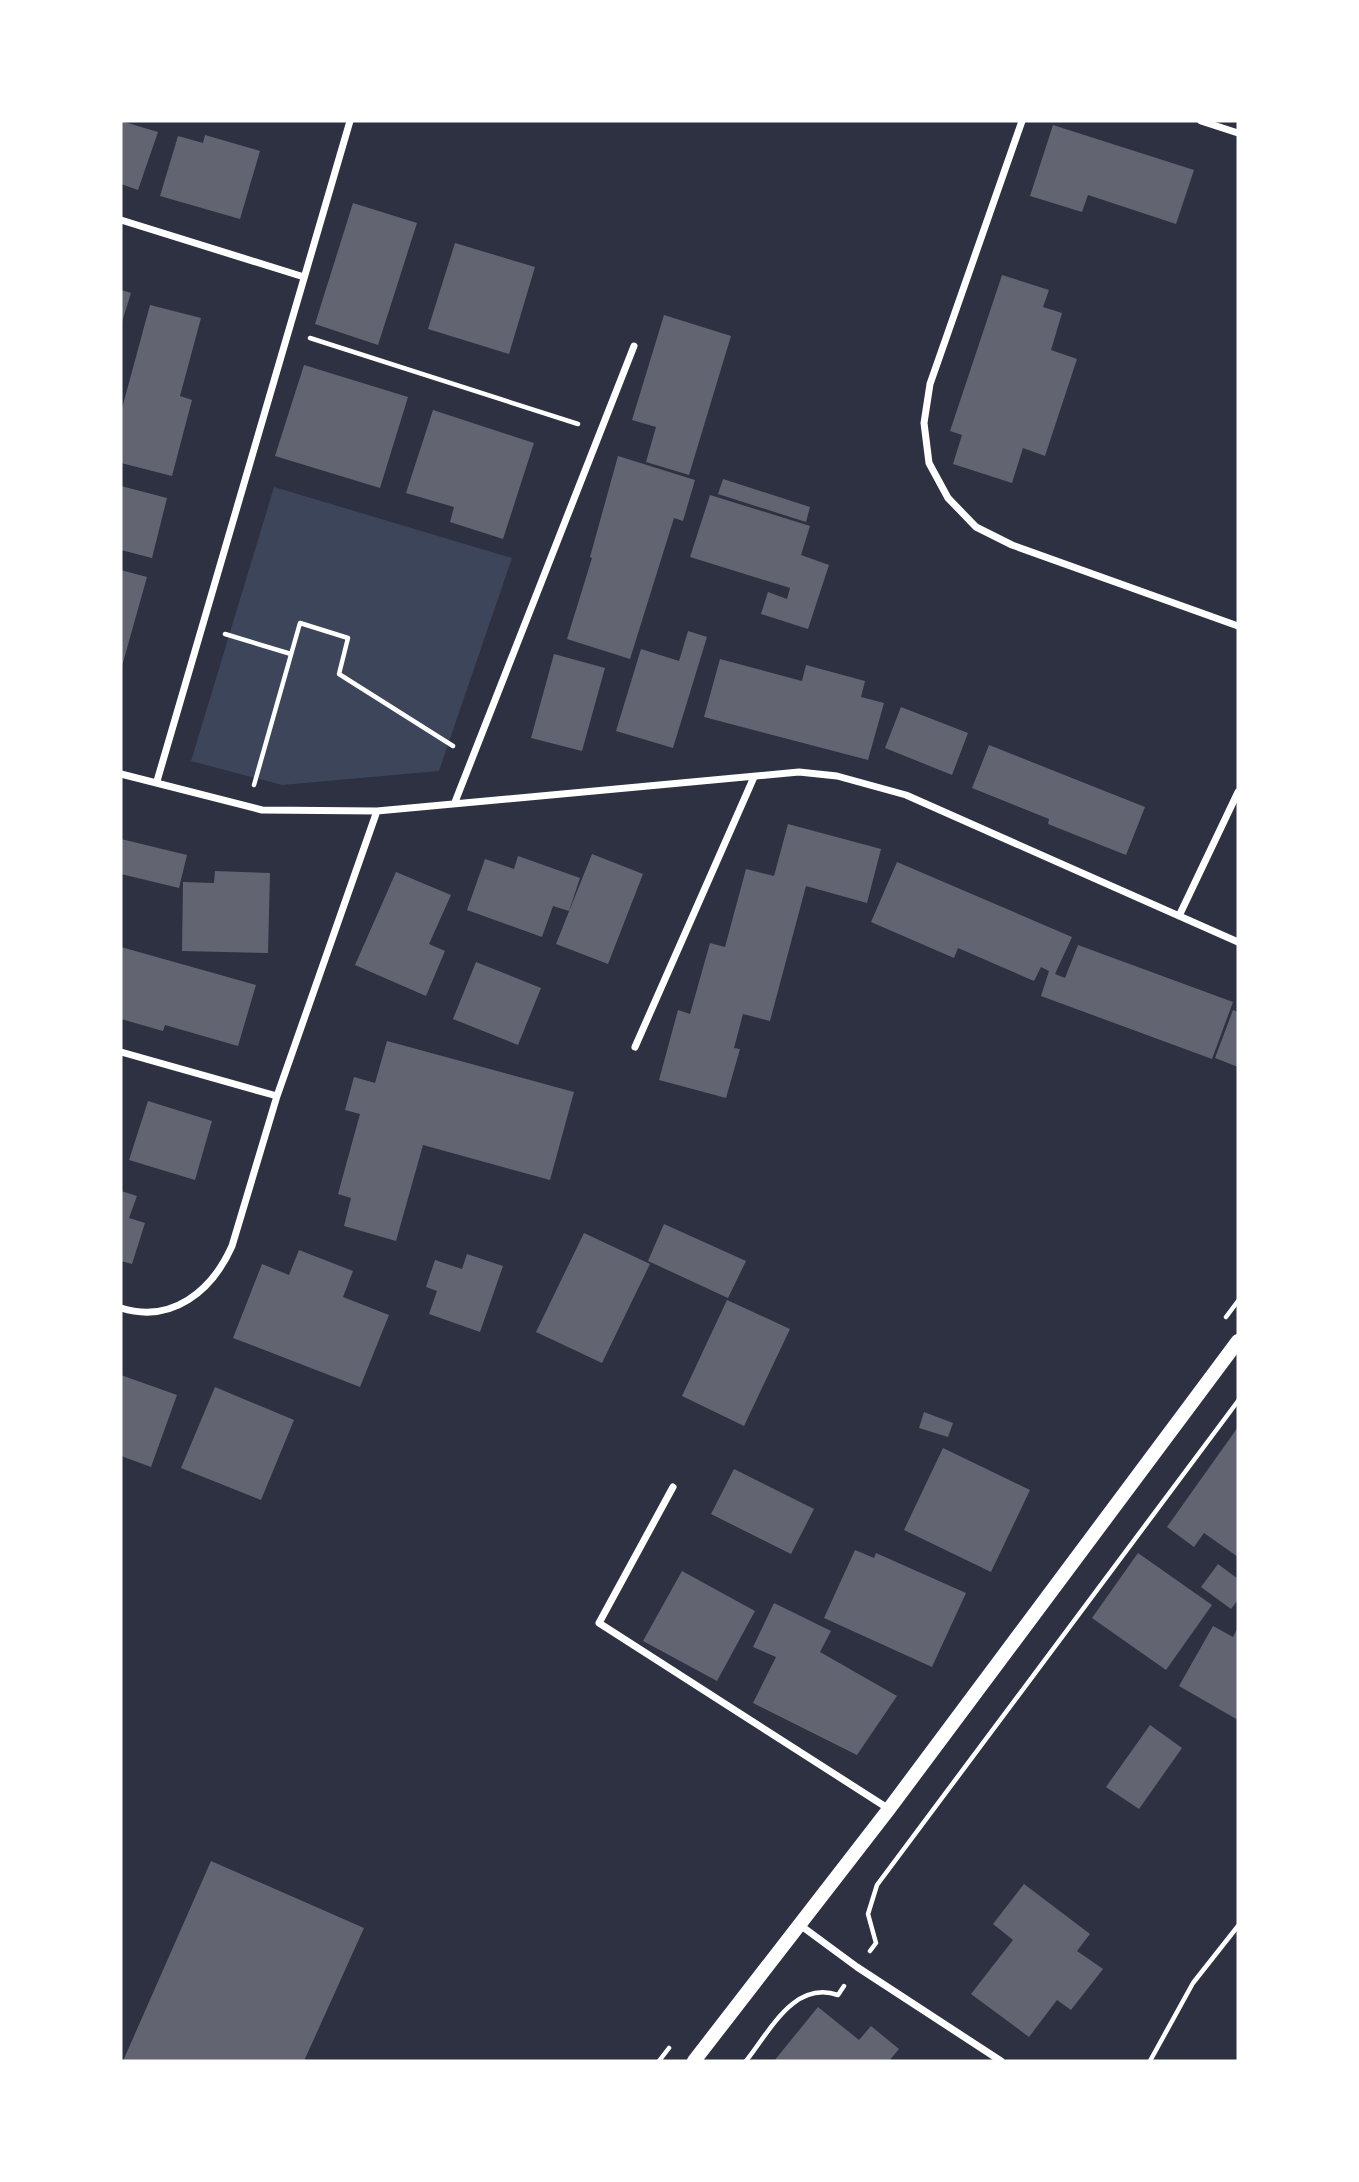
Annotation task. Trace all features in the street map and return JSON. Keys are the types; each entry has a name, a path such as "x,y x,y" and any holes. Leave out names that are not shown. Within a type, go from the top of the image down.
{"main road":[{"path":"694,2061 889,1810 1238,1341"}],"street":[{"path":"157,781 350,121"},
{"path":"1022,121 930,384 923,424 929,463 948,498 976,527 1012,545 1238,626"},
{"path":"1201,121 1238,133"},
{"path":"121,220 304,277"},
{"path":"455,803 634,346"},
{"path":"121,774 157,781 262,810 377,811 799,772 837,776 875,784 1238,942"},
{"path":"635,1047 754,777"},
{"path":"1179,916 1238,792"},
{"path":"121,1308 158,1312 183,1304 205,1290 221,1270 232,1246 277,1096 377,811"},
{"path":"121,1052 277,1096"},
{"path":"673,1488 598,1623 889,1810"},
{"path":"800,1925 857,1967 1001,2061"}],"path":[{"path":"289,331 600,432"},
{"path":"248,806 300,623 348,638 339,674 472,758"},
{"path":"201,627 291,654"},
{"path":"746,2061 799,1997 818,1990 838,1995 876,1943 868,1914 877,1885 1238,1401"},
{"path":"1150,2061 1193,1983 1238,1926"}],"shaded area":[{"path":"274,487 512,558 439,771 282,785 191,761"}],"building":[{"path":"121,121 158,132 138,190 121,184"},
{"path":"1053,125 1194,170 1176,224 1088,195 1082,212 1030,196"},
{"path":"205,135 260,151 240,219 160,196 178,136 203,143"},
{"path":"353,203 417,223 378,345 315,324"},
{"path":"455,243 535,267 509,354 428,329"},
{"path":"1002,275 1049,290 1043,307 1062,313 1051,350 1077,359 1045,456 1023,448 1012,483 953,464 962,435 950,431"},
{"path":"121,290 131,293 121,325"},
{"path":"150,305 201,318 180,396 192,400 172,476 121,463 121,412"},
{"path":"664,315 731,336 689,475 646,462 656,427 632,420"},
{"path":"304,365 408,397 380,488 275,456"},
{"path":"433,410 534,443 503,539 450,522 454,507 406,493"},
{"path":"618,456 695,480 683,521 674,518 630,659 567,639 592,558 590,557"},
{"path":"723,479 810,507 806,522 718,494"},
{"path":"121,486 167,498 152,558 121,550"},
{"path":"710,495 810,526 801,555 829,565 808,629 761,614 768,592 787,599 790,588 690,557"},
{"path":"121,570 147,577 122,666 121,666"},
{"path":"688,631 707,637 673,748 616,731 641,649 679,661"},
{"path":"554,654 605,668 582,751 531,738"},
{"path":"720,659 802,681 806,665 865,681 861,697 884,703 868,760 704,717"},
{"path":"901,707 968,733 952,775 885,748"},
{"path":"989,745 1145,807 1126,855 1048,824 1049,819 972,788"},
{"path":"788,824 881,849 867,903 806,886 770,1021 743,1014 734,1048 740,1049 726,1098 659,1080 678,1010 690,1014 710,943 725,947 746,869 774,876"},
{"path":"121,839 187,855 179,888 121,874"},
{"path":"592,854 643,874 608,964 556,944"},
{"path":"518,856 580,878 569,911 553,906 542,937 467,910 485,859 514,869"},
{"path":"897,862 1072,937 1055,974 1065,978 1078,945 1233,1002 1212,1059 1041,996 1049,971 1041,967 1034,981 958,948 954,958 871,922"},
{"path":"215,871 270,873 268,953 182,951 183,882 214,883"},
{"path":"396,872 451,895 429,944 445,951 426,996 355,965"},
{"path":"121,947 256,985 238,1046 165,1025 163,1031 121,1019"},
{"path":"476,962 541,988 518,1045 453,1019"},
{"path":"1233,1010 1238,1012 1238,1067 1215,1058"},
{"path":"387,1041 574,1092 550,1180 423,1145 396,1241 344,1226 351,1198 338,1194 360,1114 345,1110 354,1077 375,1083"},
{"path":"148,1101 212,1121 195,1180 129,1160"},
{"path":"121,1191 137,1196 129,1218 145,1223 132,1264 121,1261"},
{"path":"664,1224 746,1261 728,1298 648,1261"},
{"path":"584,1233 650,1264 602,1363 536,1332"},
{"path":"299,1250 353,1271 343,1297 389,1315 360,1387 233,1338 262,1264 289,1275"},
{"path":"467,1254 503,1266 480,1332 429,1314 437,1291 426,1287 435,1260 462,1269"},
{"path":"727,1300 790,1329 744,1426 682,1396"},
{"path":"121,1375 177,1395 151,1467 121,1456"},
{"path":"215,1387 294,1420 261,1500 181,1468"},
{"path":"924,1412 953,1423 948,1437 919,1428"},
{"path":"1238,1427 1238,1557 1204,1533 1194,1547 1167,1527"},
{"path":"943,1448 1030,1490 991,1572 904,1530"},
{"path":"734,1469 814,1509 791,1554 711,1514"},
{"path":"855,1550 874,1558 876,1553 966,1593 932,1667 824,1618"},
{"path":"1138,1553 1212,1605 1166,1670 1092,1618"},
{"path":"1218,1564 1238,1579 1238,1600 1231,1609 1201,1587"},
{"path":"682,1571 755,1611 717,1681 643,1641"},
{"path":"774,1603 831,1631 820,1652 897,1696 857,1755 753,1703 776,1657 753,1647"},
{"path":"1213,1626 1233,1637 1238,1627 1238,1720 1179,1686"},
{"path":"1150,1725 1182,1748 1139,1809 1106,1787"},
{"path":"211,1861 364,1928 304,2061 123,2061"},
{"path":"1024,1884 1090,1934 1077,1951 1103,1969 1071,2010 1057,2000 1029,2037 971,1994 1013,1940 993,1924"},
{"path":"818,2007 859,2040 871,2026 899,2049 889,2061 774,2061"}]}
